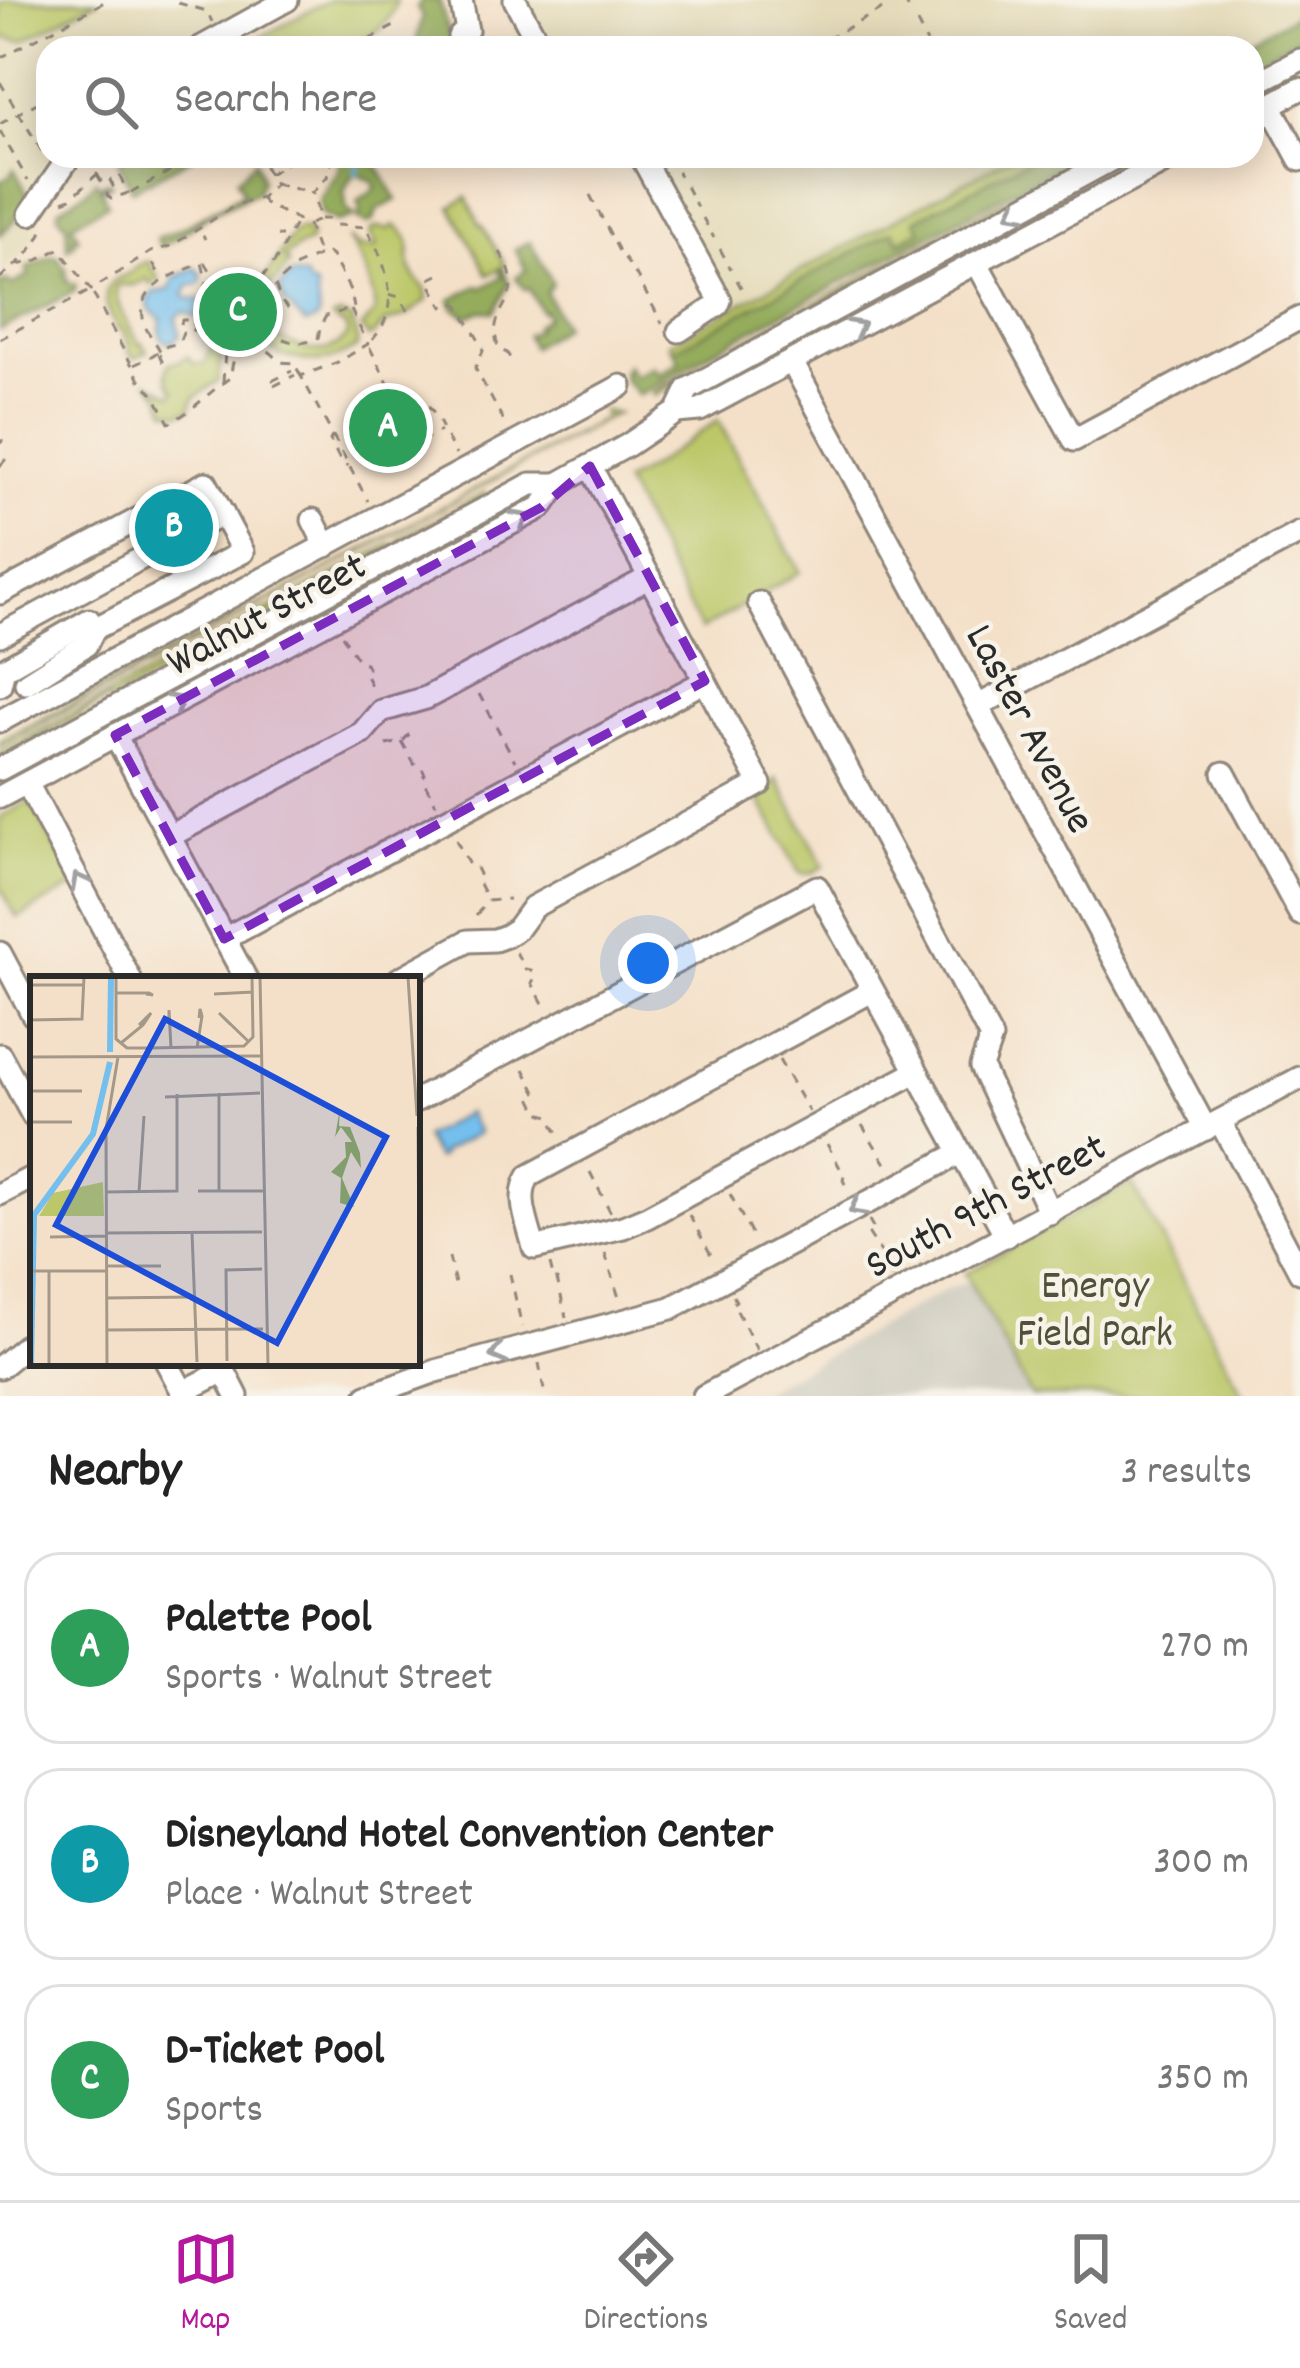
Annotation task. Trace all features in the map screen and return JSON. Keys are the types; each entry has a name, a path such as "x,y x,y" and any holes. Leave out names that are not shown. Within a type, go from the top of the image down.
{"street":[{"path":"222,36 287,0"},
{"path":"446,0 456,36"},
{"path":"460,0 467,30 463,36"},
{"path":"515,0 534,36"},
{"path":"1264,79 1300,60"},
{"path":"1264,108 1300,88"},
{"path":"1264,114 1300,160"},
{"path":"43,209 62,168"},
{"path":"648,168 720,300 674,333"},
{"name":"Walnut Street","path":"677,412 688,389 1096,168"},
{"name":"Walnut Street","path":"0,797 542,508 558,484 677,412 700,410 1153,168"},
{"path":"977,262 1074,440 1300,318"},
{"path":"228,291 230,326"},
{"name":"Laster Avenue","path":"792,362 978,706 1300,1272"},
{"path":"0,721 621,386"},
{"path":"404,976 468,941 506,936 533,907 760,784 590,466"},
{"path":"0,593 206,483 244,552 2,671 9,686 0,700"},
{"name":"Walnut Street","path":"0,770 531,484 558,484"},
{"path":"0,635 223,514"},
{"path":"313,520 326,546"},
{"path":"978,706 1299,534"},
{"path":"26,683 86,645 91,624 59,563"},
{"path":"170,836 362,733 388,707 426,698 650,578"},
{"path":"759,602 991,1038 981,1067 1050,1213"},
{"path":"224,939 705,681"},
{"path":"115,735 244,976"},
{"path":"1224,772 1300,914"},
{"path":"27,783 128,976"},
{"path":"420,1098 817,887 1006,1236"},
{"path":"0,953 30,1009"},
{"path":"872,992 529,1176 522,1196 542,1256 647,1216 916,1072"},
{"path":"0,1054 24,1080"},
{"name":"South 9th Street","path":"704,1396 1300,1078"},
{"path":"368,1396 465,1363 671,1308 960,1153"},
{"path":"0,1194 30,1179"},
{"path":"0,1367 30,1342"},
{"path":"178,1383 217,1366"},
{"path":"220,1366 237,1396"}],"path":[{"path":"41,36 108,0"},
{"path":"904,0 910,11"},
{"path":"178,4 207,11 218,27"},
{"path":"834,36 886,8"},
{"path":"917,23 924,36"},
{"path":"376,36 394,26"},
{"path":"0,58 36,39"},
{"path":"0,82 36,132"},
{"path":"0,278 40,240 43,209 0,127 36,104"},
{"path":"0,153 7,145"},
{"path":"43,209 71,197 104,168"},
{"path":"119,168 128,193"},
{"path":"97,174 101,182 109,178 111,200 178,168"},
{"path":"265,168 275,184 312,193"},
{"path":"269,174 279,168"},
{"path":"312,193 330,168"},
{"path":"676,168 680,176"},
{"path":"0,339 236,205 261,198 275,184"},
{"path":"686,186 697,207"},
{"path":"312,193 320,219"},
{"path":"590,195 620,253 674,333"},
{"path":"261,198 308,225 319,255"},
{"path":"703,218 714,238"},
{"path":"273,383 338,362 368,344 381,332 389,313 379,252 367,226 336,225 327,219 308,225"},
{"path":"164,366 142,308 150,289 161,277 206,261 213,278 228,291 237,292 270,271 297,220"},
{"path":"17,265 59,249 92,290 140,380 170,423 190,413 209,391 231,377 232,361 251,344 263,346 280,362 294,363 378,518"},
{"path":"720,249 731,269"},
{"path":"194,322 268,329 289,342 318,339 326,316 354,308 332,256 324,252 298,265 275,285 280,301 294,315"},
{"path":"500,252 510,272 511,288 499,311 496,340 511,358"},
{"path":"201,321 208,304 202,263"},
{"path":"153,264 161,277"},
{"path":"438,275 428,280 443,307 458,304 482,346 475,368 510,432"},
{"path":"737,280 746,296"},
{"path":"388,294 399,297 411,315"},
{"path":"350,310 418,443"},
{"path":"190,318 194,330 184,332 182,320 190,318"},
{"path":"223,382 230,326"},
{"path":"132,366 178,344 184,332"},
{"path":"392,391 422,397 458,459"},
{"path":"396,398 371,415 370,436 384,462 406,456 442,430"},
{"path":"334,434 330,440 334,453 350,466"},
{"path":"0,466 10,453"},
{"path":"341,634 359,662 365,662 365,674 379,699"},
{"path":"479,694 515,761"},
{"path":"386,745 402,742 415,728"},
{"path":"402,742 421,767 436,804"},
{"path":"455,840 470,867 476,868 488,901"},
{"path":"476,915 488,901 509,899"},
{"path":"512,945 525,969 535,976 532,983 547,1010"},
{"path":"776,1055 810,1113"},
{"path":"524,1069 536,1092 530,1095 538,1112 550,1117 560,1137"},
{"path":"861,1124 894,1178"},
{"path":"826,1142 849,1192"},
{"path":"590,1172 612,1215"},
{"path":"730,1193 756,1243"},
{"path":"689,1215 721,1274"},
{"path":"868,1219 875,1231 869,1234 892,1279"},
{"path":"604,1251 621,1304"},
{"path":"542,1256 557,1279 566,1317"},
{"path":"449,1257 455,1284"},
{"path":"510,1274 522,1329"},
{"path":"730,1290 758,1351"},
{"path":"537,1355 545,1396"}],"highlighted area":[{"path":"590,466 705,681 224,939 115,735 542,507"}],"shaded area":[{"path":"0,0 301,0 236,36 36,36 36,168 71,168 39,217 33,239 0,272"},
{"path":"499,0 1300,0 1300,13 1257,36 518,36"},
{"path":"645,168 1013,168 916,219 921,230 727,320"},
{"path":"969,1281 1031,1396 754,1396 948,1289"}],"green space":[{"path":"8,0 98,0 22,41 0,33 0,4"},
{"path":"329,0 397,0 388,20 369,36 263,36"},
{"path":"422,0 439,0 450,36 418,36 422,17 417,8"},
{"path":"1300,13 1300,37 1264,56 1264,36 1257,36"},
{"path":"121,168 173,168 132,190"},
{"path":"248,168 258,168 262,179 257,192 160,246 156,238 243,193 237,179"},
{"path":"338,168 379,168 397,200 377,210 367,224 358,220 357,203 375,189 374,182 356,173 344,194 345,208 354,217 336,222 322,215 319,200"},
{"path":"990,168 1013,168 916,219 921,230 899,242 893,232 673,350 669,343"},
{"path":"1013,168 1055,168 639,395 624,380 627,365 634,376 653,366 659,374 680,361 673,350 893,231 900,242 921,230 915,220"},
{"path":"1065,168 1077,168 655,396 653,392"},
{"path":"1118,168 1135,168 732,384 694,396"},
{"path":"14,169 30,199 0,235 0,182"},
{"path":"96,181 99,186 111,184 101,190 108,204 72,224 79,238 67,249 67,225 59,209"},
{"path":"467,197 504,263 488,275 451,206"},
{"path":"394,225 407,237 410,265 427,300 368,337 362,328 375,312 372,293 348,239 360,247 375,248 371,230"},
{"path":"300,229 311,236 309,243 285,258 289,264 276,281 239,305 240,294 263,282"},
{"path":"530,242 553,283 546,292 563,326 532,347 526,335 547,317 516,277 526,270 515,249"},
{"path":"53,256 67,271 75,291 0,330 0,283 11,285 28,276 27,268"},
{"path":"148,261 159,280 116,288 124,316 147,352 134,358 109,311 106,293 113,281"},
{"path":"503,267 509,284 494,312 468,317 454,308 451,300 502,277 499,270"},
{"path":"339,315 352,320 357,347 328,360 280,356 260,343 237,347 231,342 234,325 306,349 334,347 347,336 346,327 332,318"},
{"path":"227,324 218,381 194,398 190,409 167,410 147,381 172,395 169,363 187,356 194,364 205,363 214,342 198,327 212,330"},
{"path":"603,411 617,413 457,499 604,419"},
{"path":"718,420 800,572 701,630 624,482"},
{"path":"532,492 538,494 536,500 0,788 0,779"},
{"path":"485,493 488,498 0,760 0,753"},
{"path":"328,569 0,746 0,741"},
{"path":"777,779 824,866 812,873 800,874 760,801"},
{"path":"30,801 77,885 17,918 0,886 0,817"},
{"name":"Energy Field Park","path":"1132,1183 1244,1396 1031,1396 965,1273"}],"water":[{"path":"195,268 202,274 201,282 189,285 184,295 201,300 205,314 198,318 183,312 176,318 180,336 170,343 161,337 161,319 149,309 148,300 154,292 169,290 175,277"},
{"path":"291,275 305,276 316,287 316,321 305,324 283,300 280,287"},
{"path":"388,406 403,437 403,451 392,458 376,432"},
{"path":"467,1113 478,1133 436,1159 424,1137"}],"waterway":[{"path":"356,173 358,168"}],"place":[{"name":"D-Ticket Pool","path":"238,312"},
{"name":"Palette Pool","path":"388,428"},
{"name":"Disneyland Hotel Convention Center","path":"174,528"}]}
